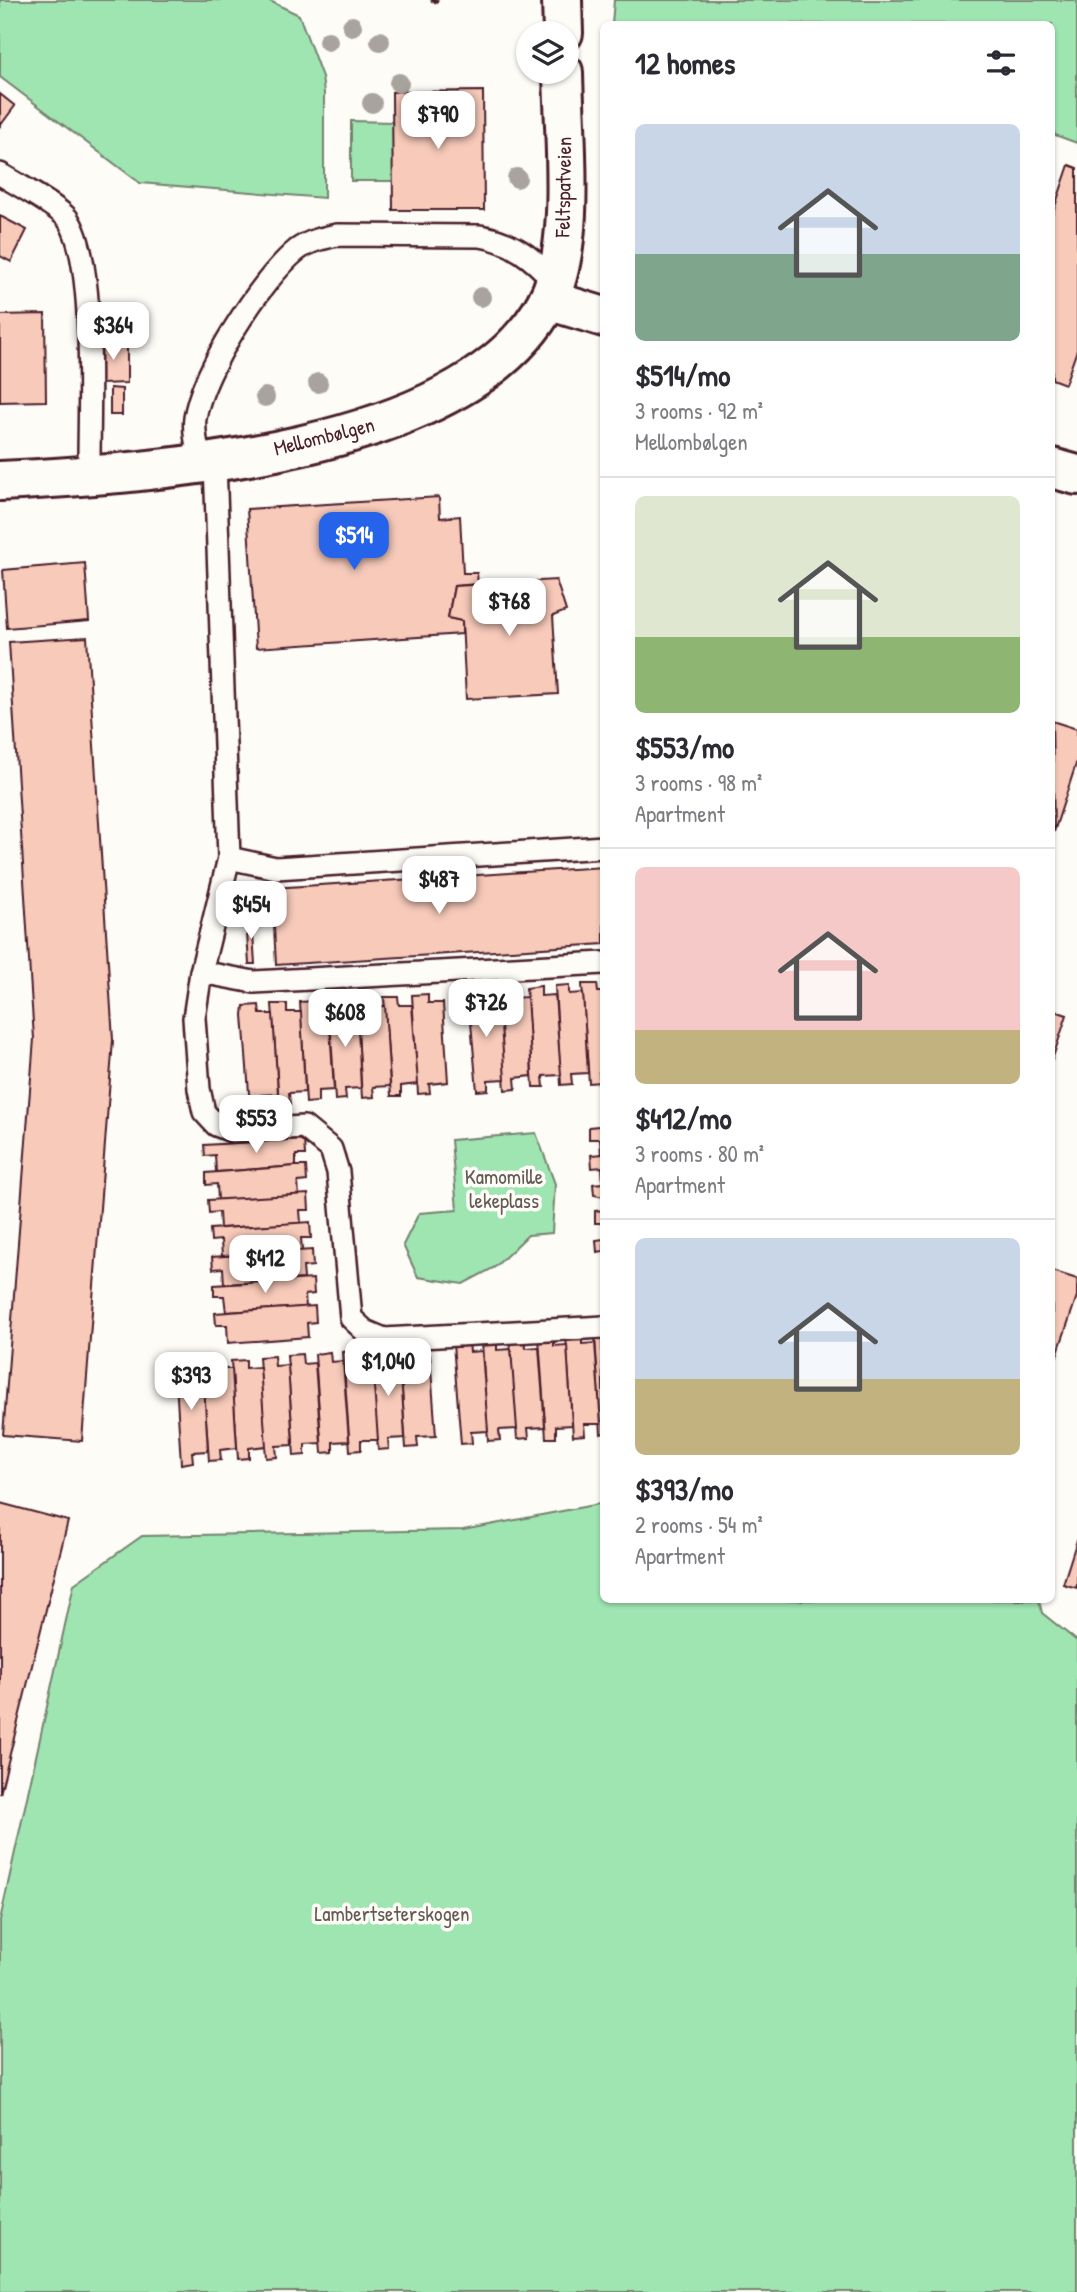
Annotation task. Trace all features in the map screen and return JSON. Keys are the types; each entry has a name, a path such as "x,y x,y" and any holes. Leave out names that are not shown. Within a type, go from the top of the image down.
{"street":[{"path":"562,0 563,21"},
{"name":"Feltspatveien","path":"551,291 560,264 565,213 563,84"},
{"path":"551,291 600,315"},
{"name":"Mellombølgen","path":"0,481 89,477 208,464 337,435 412,413 485,372 519,342 551,291"},
{"path":"1055,469 1077,475"}],"lane":[{"path":"0,174 66,218 81,255 88,295 89,477"},
{"path":"194,422 197,405 210,376 257,290 299,249 317,240 337,235 494,238 528,255 551,291"},
{"path":"183,397 208,464 229,858 201,972 194,1018 199,1089 204,1112 216,1125 232,1131 304,1127 331,1149 338,1172 351,1318 355,1324 384,1339 600,1326"},
{"path":"229,858 276,868 600,848"},
{"path":"201,972 254,982 600,963"}],"green space":[{"path":"0,0 268,0 299,15 322,77 324,198 140,183 0,77"},
{"path":"614,0 1077,0 1077,143 1055,135 1055,21 612,21"},
{"path":"351,121 393,122 393,181 351,181"},
{"name":"Kamomille lekeplass","path":"536,1133 555,1184 552,1233 528,1235 495,1267 463,1284 418,1277 403,1245 419,1213 457,1210 451,1140"},
{"name":"Lambertseterskogen","path":"600,1504 600,1603 1040,1603 1042,1613 1077,1641 1077,2292 0,2292 0,1920 74,1584 142,1536 463,1530"}],"building":[{"path":"483,91 484,210 393,210 392,92"},
{"path":"0,94 15,106 0,126"},
{"path":"1069,165 1077,168 1077,350 1065,384 1055,380 1055,206"},
{"path":"0,216 27,230 11,262 0,256"},
{"path":"45,314 46,401 0,402 0,315"},
{"path":"99,340 127,340 127,383 100,384"},
{"path":"110,388 122,389 122,415 110,415"},
{"path":"439,497 440,518 460,516 463,573 477,573 478,584 454,586 448,618 462,621 462,634 256,648 247,509"},
{"path":"85,563 89,621 7,628 3,570"},
{"path":"556,580 566,611 553,616 558,694 466,699 462,621 448,618 454,586"},
{"path":"87,637 113,1040 82,1441 3,1435 34,1039 9,642"},
{"path":"1055,722 1077,729 1077,761 1055,829"},
{"path":"600,867 600,944 276,965 272,888"},
{"path":"252,917 255,964 249,964 246,918"},
{"path":"582,984 597,984 600,992 600,1082 589,1083"},
{"path":"569,985 569,994 583,993 588,1073 571,1074 572,1084 561,1085 555,986"},
{"path":"541,986 541,996 555,995 561,1075 543,1076 544,1087 533,1087 526,988"},
{"path":"513,988 513,998 527,997 532,1076 515,1078 516,1089 505,1090 498,989"},
{"path":"485,990 485,1000 499,999 505,1079 488,1080 488,1090 477,1091 469,1000 471,991"},
{"path":"428,994 428,1003 443,1003 448,1082 429,1084 430,1093 418,1094 412,995"},
{"path":"384,997 398,997 399,1005 412,1005 418,1084 401,1086 401,1096 391,1096"},
{"path":"371,999 371,1007 385,1006 390,1086 373,1087 374,1097 362,1098 356,1000"},
{"path":"315,1001 315,1010 329,1010 334,1090 318,1091 318,1102 306,1103 300,1002"},
{"path":"329,1001 343,1001 343,1009 357,1008 361,1088 345,1089 346,1099 335,1100"},
{"path":"272,1004 287,1004 287,1012 301,1012 305,1092 289,1093 290,1104 279,1105"},
{"path":"259,1005 260,1014 273,1014 278,1094 261,1095 262,1105 250,1106 243,1015 244,1006"},
{"path":"1055,1011 1067,1015 1055,1051"},
{"path":"600,1126 600,1139 589,1139 589,1127"},
{"path":"304,1139 305,1155 296,1155 296,1166 216,1172 215,1155 205,1156 204,1145"},
{"path":"600,1154 600,1167 592,1168 591,1155"},
{"path":"306,1166 307,1181 298,1182 299,1195 218,1200 217,1184 206,1185 206,1173"},
{"path":"600,1183 600,1196 594,1195 593,1184"},
{"path":"308,1194 309,1210 300,1210 301,1223 220,1228 219,1212 209,1213 208,1200"},
{"path":"600,1210 600,1223 595,1223 595,1211"},
{"path":"310,1222 311,1238 301,1238 302,1251 222,1256 221,1240 211,1241 210,1229"},
{"path":"596,1240 600,1240 600,1252 597,1252"},
{"path":"312,1250 313,1266 303,1267 304,1279 224,1284 223,1268 213,1269 212,1257"},
{"path":"1055,1272 1077,1279 1077,1296 1055,1361"},
{"path":"313,1279 314,1294 305,1295 306,1307 226,1312 224,1296 214,1296 214,1285"},
{"path":"315,1306 316,1322 307,1323 308,1337 228,1343 227,1325 216,1325 215,1313"},
{"path":"600,1334 600,1418 595,1335"},
{"path":"582,1335 582,1344 595,1343 600,1424 584,1424 585,1435 573,1436 566,1336"},
{"path":"554,1337 554,1346 567,1345 572,1425 556,1426 556,1438 546,1438 539,1338"},
{"path":"525,1340 526,1348 539,1347 545,1427 528,1428 529,1438 517,1439 510,1341"},
{"path":"497,1341 497,1350 511,1349 517,1429 499,1430 500,1440 488,1441 482,1342"},
{"path":"469,1343 470,1352 482,1351 488,1431 471,1432 472,1443 461,1444 453,1344"},
{"path":"415,1348 415,1356 430,1355 436,1436 417,1437 418,1447 406,1448 399,1349"},
{"path":"386,1349 386,1359 400,1357 405,1438 388,1439 389,1449 378,1450 371,1351"},
{"path":"358,1351 358,1360 372,1359 378,1440 361,1440 361,1450 350,1451 343,1352"},
{"path":"330,1352 331,1362 343,1361 349,1441 333,1442 333,1452 322,1453 315,1354"},
{"path":"302,1354 303,1364 315,1363 321,1443 305,1444 305,1455 294,1456 287,1355"},
{"path":"274,1356 275,1366 288,1365 293,1445 276,1446 277,1457 266,1458 259,1357"},
{"path":"246,1360 246,1368 260,1367 266,1446 249,1448 249,1458 238,1459 231,1361"},
{"path":"217,1361 218,1369 232,1369 237,1448 220,1450 221,1460 209,1461 202,1362"},
{"path":"189,1363 190,1371 203,1370 208,1451 192,1452 193,1462 181,1464 175,1364"},
{"path":"0,1503 68,1521 0,1794"},
{"path":"1077,1540 1077,1588 1063,1584"}]}
